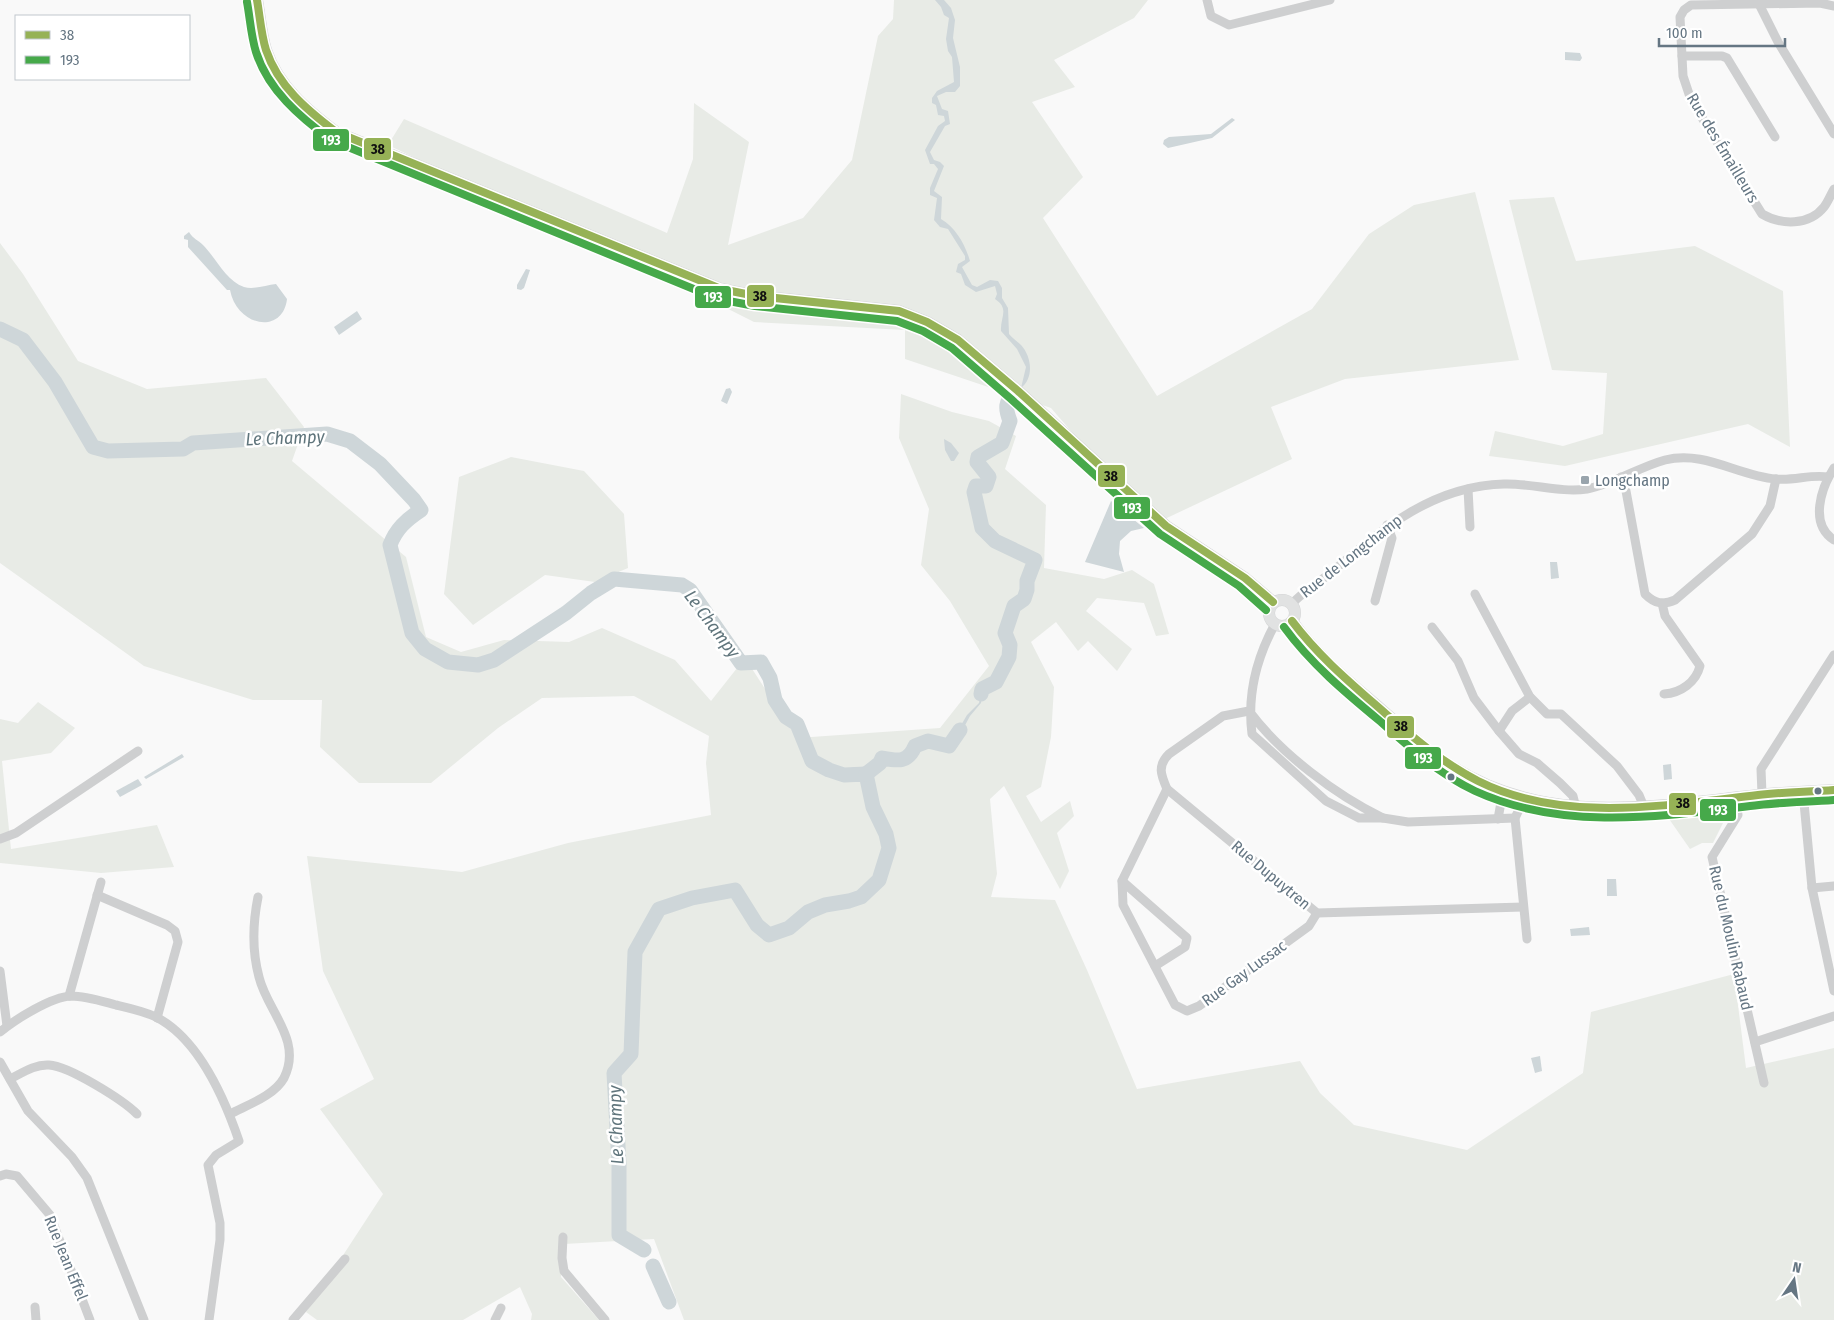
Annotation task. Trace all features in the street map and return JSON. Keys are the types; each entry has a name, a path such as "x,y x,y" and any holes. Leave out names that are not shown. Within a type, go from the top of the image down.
{"main road":[{"path":"257,0 266,50 277,72 303,107 336,132 721,289 756,296 898,311 927,322 958,340 1018,391 1166,526 1245,578 1273,602"},
{"path":"1283,599 1292,604 1296,612 1292,621 1284,626 1274,624 1268,613 1273,602 1283,599"},
{"path":"1292,621 1306,642 1420,744 1443,761 1503,791 1576,808 1644,807 1762,794 1834,790"}],"street":[{"path":"1207,0 1211,16 1230,25 1330,0"},
{"path":"1758,2 1778,42 1834,134"},
{"name":"Rue des Émailleurs","path":"1834,6 1820,3 1758,2 1690,5 1680,17 1683,76 1691,100 1762,214 1773,221 1788,223 1810,218 1824,207 1834,189"},
{"path":"1682,56 1722,56 1726,58 1775,137"},
{"name":"Rue de Longchamp","path":"1292,604 1387,526 1425,504 1468,489 1504,484 1536,485 1569,490 1588,489 1666,460 1684,458 1717,462 1744,472 1776,479 1818,475 1828,477"},
{"path":"1834,468 1828,477 1822,494 1819,519 1825,534 1834,540"},
{"path":"1621,477 1626,491 1645,594 1651,600 1662,604 1675,600 1752,534 1770,506 1776,479"},
{"path":"1468,489 1470,527"},
{"path":"1375,601 1392,538 1387,526"},
{"path":"1475,594 1530,697 1547,714 1561,714 1617,766 1639,795 1644,807"},
{"path":"1662,604 1666,616 1700,666 1697,677 1674,694 1664,694"},
{"path":"1274,624 1255,672 1249,711 1252,734 1326,801 1359,818 1383,818 1408,822 1515,818"},
{"path":"1432,627 1458,661 1474,698 1500,731 1519,754 1537,763 1573,796 1576,808"},
{"path":"1762,794 1761,769 1834,655"},
{"path":"1500,731 1512,711 1530,697"},
{"path":"1155,966 1185,947 1187,938 1122,881 1167,789 1160,770 1163,761 1169,754 1223,716 1249,711"},
{"path":"1249,711 1260,726 1328,786 1383,818"},
{"path":"0,839 16,833 138,751"},
{"name":"Rue Dupuytren","path":"1167,789 1317,913 1523,907"},
{"path":"1498,819 1503,791"},
{"path":"1803,792 1812,888 1834,991"},
{"path":"1525,797 1515,818 1527,939"},
{"name":"Rue du Moulin Rabaud","path":"1736,798 1738,815 1712,857 1764,1083"},
{"name":"Rue Gay Lussac","path":"1122,881 1124,905 1175,1005 1187,1011 1199,1006 1309,926 1317,913"},
{"path":"69,996 101,882"},
{"path":"1812,888 1834,886"},
{"path":"98,895 167,925 175,931 178,942 157,1018"},
{"path":"230,1114 270,1092 283,1079 288,1063 287,1037 259,978 253,921 258,897"},
{"path":"0,971 4,1029 50,1002 69,996 85,997 157,1018 183,1039 198,1056 230,1114 239,1141 216,1155 208,1165 220,1223 220,1240 209,1320"},
{"path":"1755,1042 1834,1016"},
{"path":"0,1062 28,1111 72,1157 87,1178 144,1320"},
{"path":"10,1080 33,1067 49,1065 63,1068 126,1103 137,1114"},
{"name":"Rue Jean Effel","path":"0,1176 6,1174 17,1176 50,1214 90,1320"},
{"path":"563,1236 562,1258 564,1271 605,1320"},
{"path":"295,1319 345,1259"},
{"path":"36,1307 36,1320"},
{"path":"495,1320 501,1308"}],"shaded area":[{"path":"894,0 1148,0 1134,18 1054,60 1075,87 1032,102 1083,177 1043,218 1157,396 1312,309 1369,234 1414,205 1475,192 1519,360 1345,379 1271,407 1292,459 1152,525 1051,408 905,359 905,330 754,322 647,268 388,145 404,119 667,233 693,159 694,103 749,142 728,245 803,218 852,160 878,36 893,19"},
{"path":"935,0 944,0 951,8 955,20 953,38 960,67 960,86 955,92 946,92 937,96 942,109 948,111 950,124 945,126 930,152 934,160 944,166 934,191 942,197 941,219 959,237 970,261 962,267 972,285 977,287 990,280 998,281 1002,288 1002,298 1008,308 1009,334 1025,350 1029,361 1030,373 1021,388 1026,367 1017,349 1001,331 1003,310 1000,303 995,299 997,294 995,286 976,292 965,285 961,274 956,272 958,264 965,260 965,256 948,229 940,227 934,220 937,198 930,195 930,188 938,169 934,164 930,164 925,150 938,126 945,121 944,116 938,115 936,105 932,103 932,98 937,91 954,82 952,57 948,51 946,39 949,18 944,15 941,7"},
{"path":"1565,52 1580,53 1582,58 1580,61 1565,60"},
{"path":"1232,118 1235,120 1212,138 1168,148 1163,144 1164,140 1169,137 1211,134"},
{"path":"1554,197 1576,261 1695,246 1783,291 1790,447 1748,424 1565,466 1489,456 1495,431 1563,446 1603,434 1607,373 1552,370 1509,200"},
{"path":"189,232 208,250 227,275 238,284 252,288 276,284 287,299 284,310 277,318 269,322 260,322 250,319 241,312 234,302 230,290 227,290 188,247 188,240 184,239 184,236"},
{"path":"0,243 23,274 78,361 147,389 266,378 304,427 292,461 406,557 426,637 461,652 504,640 569,642 602,628 675,660 711,701 745,658 797,738 940,728 989,666 950,601 921,565 929,509 899,438 901,394 952,412 989,421 1016,436 1005,469 1046,505 1044,568 1104,579 1132,570 1154,584 1169,634 1156,636 1144,603 1097,598 1086,611 1132,649 1117,671 1088,641 1078,651 1056,622 1031,642 1054,687 1051,737 1041,787 1026,796 1041,822 1070,801 1074,816 1057,833 1069,871 1060,889 1004,786 990,799 997,874 991,897 1055,900 1137,1089 1300,1061 1320,1093 1354,1125 1467,1150 1583,1073 1591,1012 1734,974 1746,1068 1834,1048 1834,1320 684,1320 654,1239 564,1244 561,1277 599,1320 531,1320 532,1314 520,1287 463,1320 317,1320 306,1312 383,1194 320,1109 374,1079 323,971 307,856 462,872 568,843 711,815 706,763 709,736 634,696 542,698 498,728 431,783 359,783 320,747 322,700 253,700 144,666 0,563"},
{"path":"526,269 530,270 524,288 521,290 517,289 517,285"},
{"path":"357,311 362,319 339,335 334,327"},
{"path":"730,388 732,392 727,404 721,401 726,389"},
{"path":"1011,396 1009,407 1013,418 1007,430 1005,446 985,455 979,461 991,472 993,483 988,488 978,489 977,492 983,523 988,531 995,537 1030,553 1036,557 1039,563 1032,568 1028,599 1018,605 1009,626 1008,637 1013,644 1006,670 995,686 983,691 981,703 970,716 955,744 948,749 928,744 914,750 915,756 898,765 883,761 879,769 872,775 871,785 873,794 889,832 892,851 883,876 875,889 857,901 827,908 809,915 780,937 766,938 756,927 758,923 769,935 777,935 819,907 861,897 879,880 889,848 886,834 873,807 866,774 880,763 882,758 905,759 915,746 919,744 932,743 949,746 967,715 979,703 982,689 996,682 1009,657 1010,645 1006,636 1008,619 1015,605 1025,598 1027,594 1032,565 1035,560 1017,549 1000,543 987,532 982,523 975,492 976,486 986,486 989,483 989,477 977,462 978,457 1002,443 1010,421 1007,402"},
{"path":"944,439 951,443 959,453 954,461 951,461 945,450"},
{"path":"511,457 584,471 624,514 628,568 595,582 545,575 473,625 444,594 459,477"},
{"path":"1111,501 1144,528 1131,531 1120,541 1119,554 1124,572 1085,562"},
{"path":"1550,562 1557,562 1559,578 1551,579"},
{"path":"38,702 75,728 51,753 2,761 11,849 157,825 174,867 101,873 0,863 0,719 18,723"},
{"path":"182,754 184,757 146,779 144,777"},
{"path":"1671,764 1672,779 1664,780 1663,765"},
{"path":"138,779 142,785 120,797 116,791"},
{"path":"1724,811 1726,817 1713,843 1702,843 1690,849 1667,816"},
{"path":"1607,879 1616,879 1617,896 1607,896"},
{"path":"1589,927 1590,935 1571,936 1570,929"},
{"path":"1540,1056 1542,1071 1535,1073 1531,1058"}],"waterway":[{"name":"Le Champy","path":"0,329 23,340 55,382 93,447 108,451 183,449 193,443 327,434 350,441 380,464 421,510 402,525 390,545 412,633 425,649 448,662 478,665 494,660 614,579 682,585 690,590 741,663 761,662 770,678 775,700 786,717 797,724 812,761 844,775 866,774 873,807 886,834 889,848 879,880 861,897 825,905 808,912 789,928 769,935 757,925 735,890 692,898 659,909 635,952 631,1054 614,1073 619,1164 619,1235 644,1250"},
{"path":"981,694 982,689 996,682 1009,657 1010,645 1005,633 1014,606 1024,599 1027,581 1035,560 995,541 982,528 974,492 976,486 986,486 989,477 977,462 978,457 1002,443 1010,421 1007,405 1015,392"},
{"path":"866,774 880,763 882,758 902,760 912,752 915,746 928,741 949,746 960,730"},
{"name":"Le Champy","path":"653,1266 669,1302"}],"transit line":[{"name":"38","path":"257,0 264,44 278,75 304,106 336,132 721,289 756,296 899,311 927,322 958,340 1018,391 1166,526 1245,578 1273,602"},
{"name":"193","path":"247,2 256,52 268,79 286,102 331,140 718,299 755,306 897,321 923,331 952,348 1160,534 1239,586 1266,610"},
{"name":"38","path":"1292,621 1313,647 1337,670 1419,741 1465,774 1511,794 1545,803 1580,807 1616,808 1688,803 1767,794 1834,790"},
{"name":"193","path":"1284,627 1294,641 1330,678 1425,760 1449,777 1475,791 1509,804 1544,812 1615,818 1834,800"}],"place":[{"name":"Longchamp","path":"1585,480"}]}
